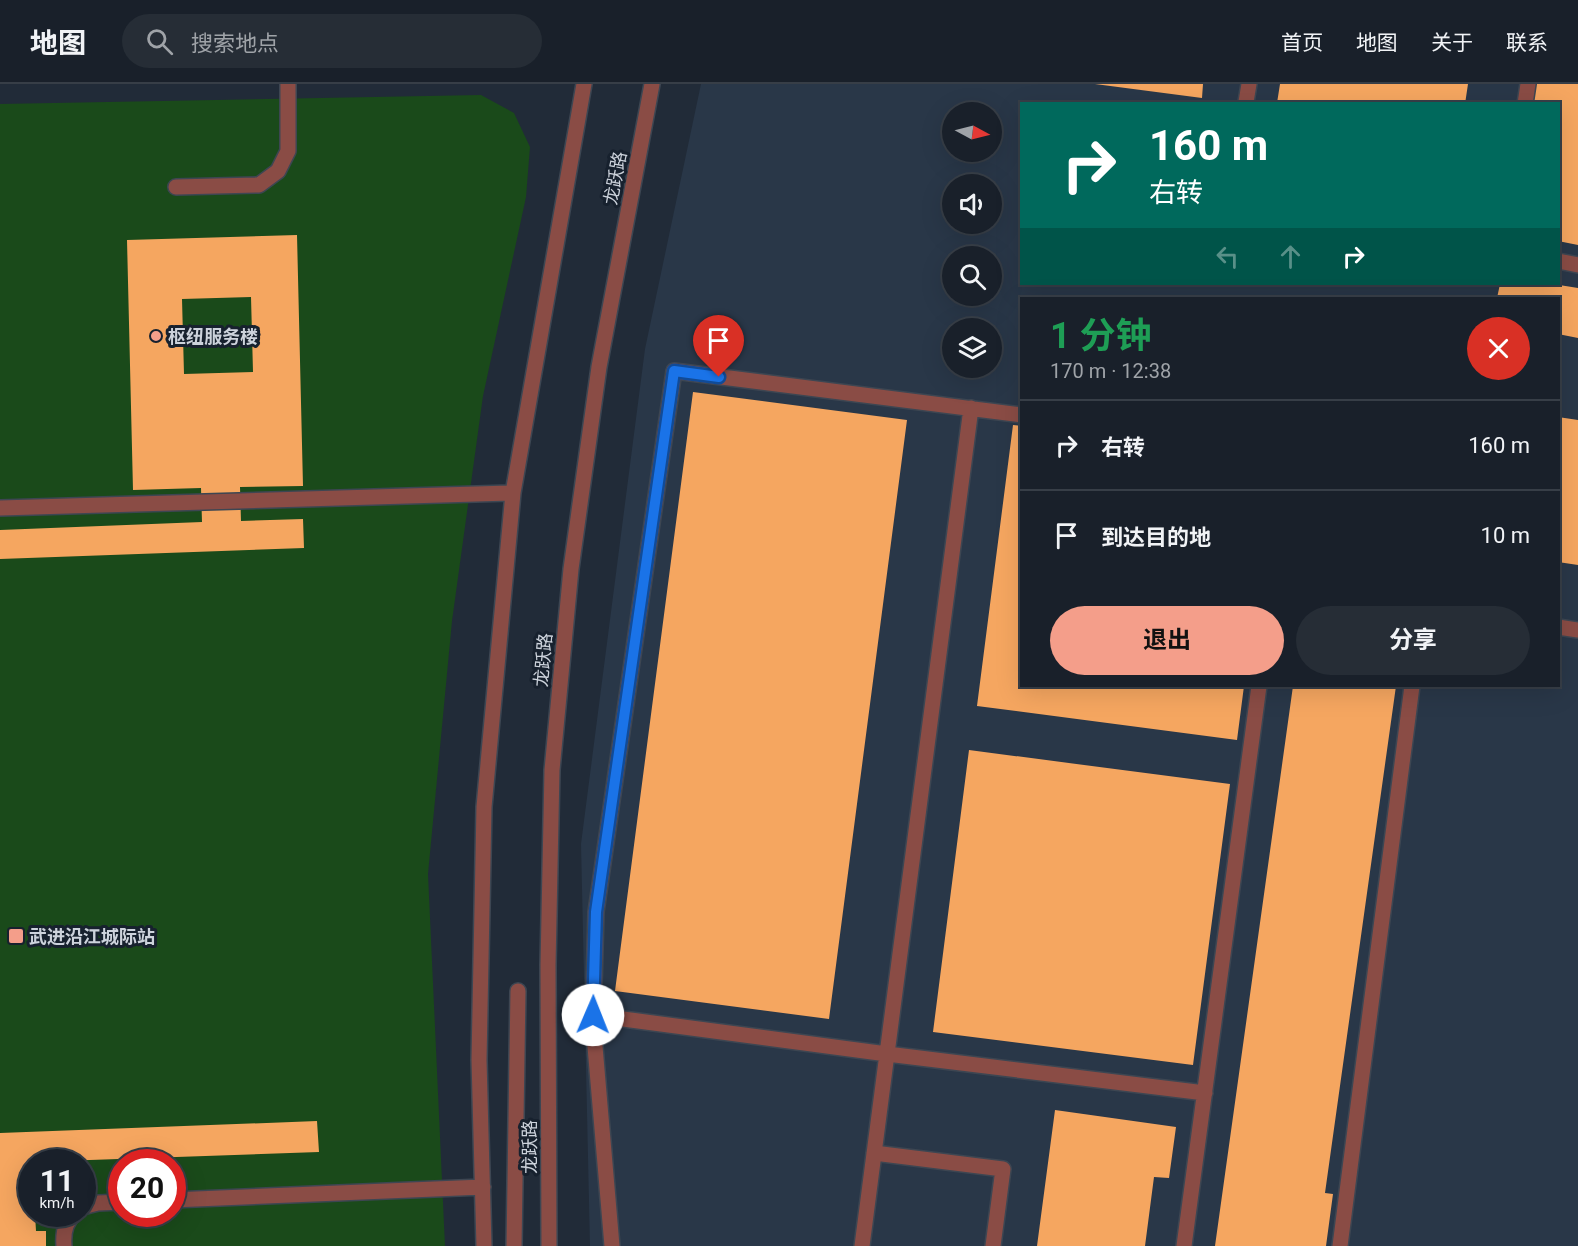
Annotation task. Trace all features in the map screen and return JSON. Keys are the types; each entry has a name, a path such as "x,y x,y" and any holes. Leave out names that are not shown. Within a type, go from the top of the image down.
{"street":[{"path":"176,187 259,185 278,171 288,150 288,84"},
{"path":"484,1246 479,1060 484,807 513,493 584,84"},
{"name":"龙跃路","path":"549,1246 548,965 552,770 572,569 599,367 652,84"},
{"path":"1246,102 1249,84"},
{"path":"1525,102 1528,84"},
{"path":"1560,261 1578,264"},
{"path":"612,1246 593,1015 596,912 674,371 1020,415"},
{"path":"862,1246 971,408"},
{"path":"0,508 513,493"},
{"path":"1560,627 1578,630"},
{"path":"1184,1246 1259,687"},
{"path":"1340,1246 1412,687"},
{"path":"514,1246 518,992"},
{"path":"593,1015 1204,1093"},
{"path":"874,1153 1003,1170 993,1246"},
{"path":"186,1199 483,1187"},
{"path":"64,1246 63,1233 66,1227"}],"shaded area":[{"path":"701,84 1578,84 1578,1246 590,1246 581,844 645,349"}],"green space":[{"path":"481,95 514,113 530,147 526,197 483,396 452,621 428,874 445,1246 0,1246 0,104"}],"building":[{"path":"1095,84 1203,84 1202,98"},
{"path":"1280,84 1468,84 1465,102 1277,102"},
{"path":"1535,84 1578,84 1578,245 1560,241 1560,102 1531,102"},
{"name":"枢纽服务楼","path":"297,235 303,486 240,487 241,521 303,519 304,548 0,559 0,530 202,522 201,488 133,490 127,240","holes":["251,297 253,372 184,374 182,299"]},
{"path":"1500,285 1559,285 1578,288 1578,338 1560,334 1560,297 1497,297"},
{"path":"693,392 907,420 829,1019 615,991"},
{"path":"1560,417 1578,420 1578,565 1560,562"},
{"path":"1013,425 1020,426 1020,687 1244,687 1237,740 977,706"},
{"path":"1293,687 1396,687 1325,1193 1333,1194 1326,1246 1215,1246"},
{"path":"969,750 1230,784 1193,1065 933,1032"},
{"path":"1055,1110 1176,1127 1169,1178 1154,1177 1145,1246 1037,1246"},
{"path":"317,1121 319,1152 186,1157 186,1149 108,1149 108,1159 96,1160 96,1149 18,1149 18,1227 36,1227 36,1231 46,1231 46,1246 0,1246 0,1133"}],"place":[{"name":"枢纽服务楼","path":"156,336"},
{"name":"武进沿江城际站","path":"16,936"}],"route":[{"path":"593,1015 596,912 674,371 719,377"}]}
